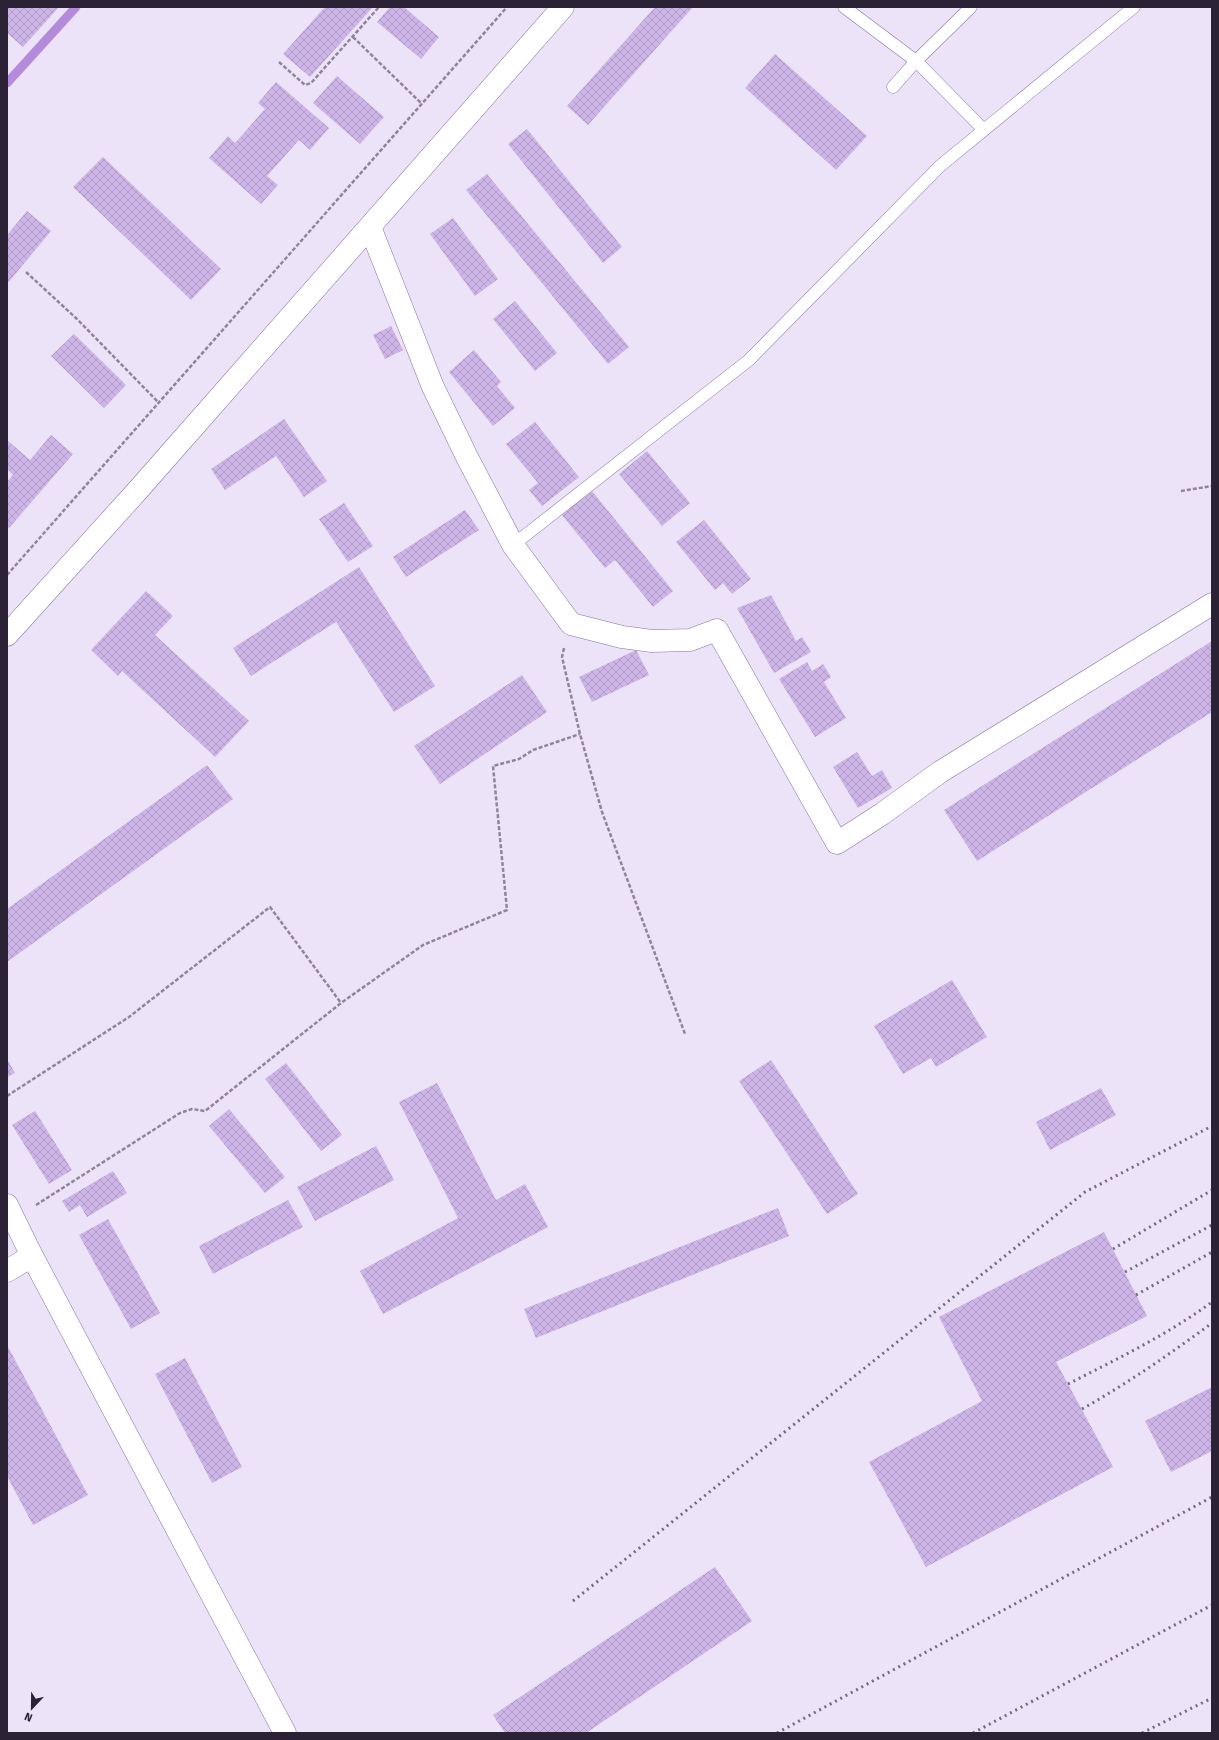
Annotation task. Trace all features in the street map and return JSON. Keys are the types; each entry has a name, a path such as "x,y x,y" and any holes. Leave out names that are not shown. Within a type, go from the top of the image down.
{"street":[{"path":"7,635 563,7"},
{"path":"370,226 439,400 513,545 571,624 622,637 652,641 690,640 717,630 837,844 940,772 1212,604"},
{"path":"10,1212 285,1733"},
{"path":"7,1271 32,1256"}],"lane":[{"path":"844,7 916,60 984,130"},
{"path":"893,87 916,60 971,7"},
{"path":"513,545 748,360 940,166 1134,7"}],"path":[{"path":"279,62 306,84 311,84 379,7"},
{"path":"7,575 507,7"},
{"path":"353,37 422,104"},
{"path":"26,272 77,319 159,403"},
{"path":"1181,491 1212,486"},
{"path":"571,624 562,657 580,734 602,812 684,1034"},
{"path":"10,1212 180,1113 192,1110 204,1111 341,1003 423,945 507,910 493,766 519,759 533,750 580,734"},
{"path":"7,1096 129,1017 270,907 341,1003"}],"building":[{"path":"7,7 59,7 23,47 7,33"},
{"path":"325,7 373,7 310,77 283,54"},
{"path":"390,7 404,7 439,37 421,59 377,22"},
{"path":"655,7 693,7 588,125 567,106"},
{"path":"775,54 867,136 836,170 745,88"},
{"path":"337,76 384,117 360,144 313,103"},
{"path":"276,82 329,128 310,150 299,140 267,176 278,185 261,204 209,158 228,136 235,143 265,109 258,103"},
{"path":"527,129 622,247 603,263 508,144"},
{"path":"103,157 221,269 191,300 73,187"},
{"path":"487,174 629,347 608,364 466,190"},
{"path":"27,211 51,231 7,284 7,235"},
{"path":"453,218 498,279 475,296 430,234"},
{"path":"515,301 557,353 535,371 493,319"},
{"path":"391,326 403,350 385,359 373,335"},
{"path":"74,334 126,385 104,408 51,356"},
{"path":"474,350 501,382 497,386 515,408 493,426 449,372"},
{"path":"284,419 327,481 304,497 276,456 225,490 211,469"},
{"path":"535,422 579,477 542,506 529,490 538,483 506,444"},
{"path":"51,435 73,454 9,528 7,526 7,482 13,475 7,469 7,440 30,460"},
{"path":"647,451 690,503 662,526 619,474"},
{"path":"592,491 673,591 653,607 615,560 605,568 562,515"},
{"path":"344,503 373,546 348,562 319,519"},
{"path":"465,510 479,530 406,577 393,557"},
{"path":"704,520 751,579 732,594 723,583 715,590 676,542"},
{"path":"359,567 435,686 394,712 336,622 251,676 233,648"},
{"path":"146,591 173,616 155,635 249,721 215,757 122,671 118,676 91,650"},
{"path":"771,595 796,641 802,637 811,652 774,673 737,608"},
{"path":"1212,641 1212,712 977,861 944,810"},
{"path":"636,650 649,675 592,702 579,677"},
{"path":"807,662 812,671 823,664 831,677 824,682 846,718 815,737 779,679"},
{"path":"522,675 547,712 440,784 414,746"},
{"path":"857,752 872,776 882,770 892,788 858,808 833,767"},
{"path":"207,765 233,799 7,962 7,909"},
{"path":"952,980 987,1037 936,1067 931,1058 903,1074 874,1026"},
{"path":"7,1059 15,1073 7,1077"},
{"path":"771,1060 858,1194 827,1214 739,1081"},
{"path":"286,1063 342,1135 321,1151 265,1079"},
{"path":"437,1083 496,1200 525,1184 548,1227 383,1314 360,1271 458,1218 399,1102"},
{"path":"1101,1088 1116,1115 1050,1150 1036,1122"},
{"path":"229,1109 285,1177 265,1193 209,1126"},
{"path":"35,1111 72,1170 49,1184 12,1125"},
{"path":"376,1146 394,1180 315,1221 297,1187"},
{"path":"113,1171 127,1193 87,1217 80,1205 69,1212 62,1201"},
{"path":"288,1200 303,1227 213,1274 199,1246"},
{"path":"778,1208 789,1236 536,1338 524,1309"},
{"path":"108,1219 160,1313 131,1329 79,1235"},
{"path":"1104,1232 1147,1316 1056,1362 1113,1467 926,1567 869,1462 982,1401 939,1317"},
{"path":"7,1345 88,1495 33,1525 7,1476"},
{"path":"185,1358 242,1467 212,1483 155,1374"},
{"path":"1212,1387 1212,1451 1171,1472 1145,1421"},
{"path":"715,1567 752,1621 586,1733 505,1733 493,1715"}],"waterway":[{"path":"7,83 76,7"}],"railway":[{"path":"573,1601 1085,1192 1212,1126"},
{"path":"1113,1249 1212,1190"},
{"path":"1125,1272 1212,1225"},
{"path":"1136,1295 1212,1252"},
{"path":"1068,1384 1160,1336 1212,1302"},
{"path":"1082,1409 1148,1368 1212,1323"},
{"path":"777,1733 1212,1497"},
{"path":"973,1733 1212,1605"},
{"path":"1142,1733 1212,1698"}]}
